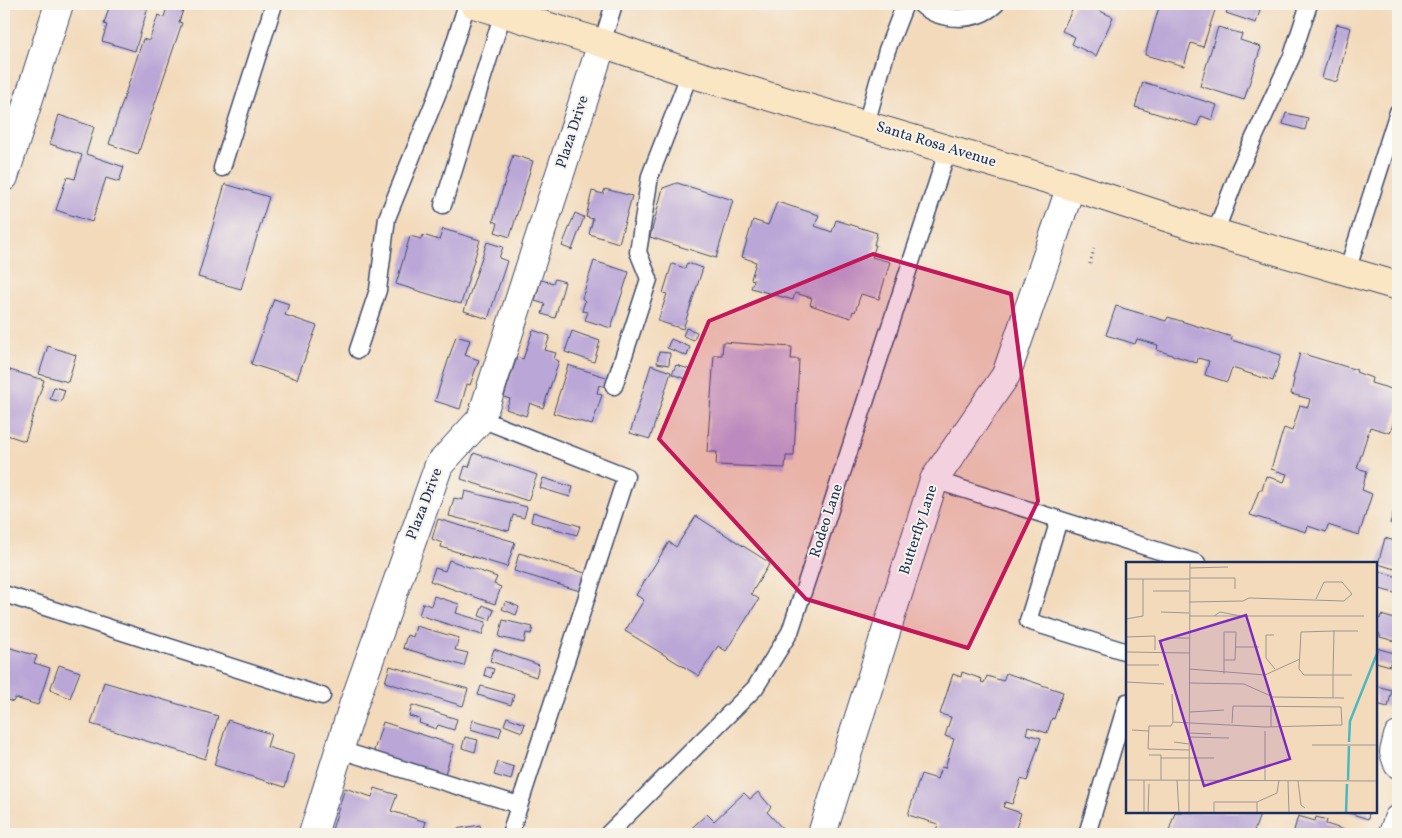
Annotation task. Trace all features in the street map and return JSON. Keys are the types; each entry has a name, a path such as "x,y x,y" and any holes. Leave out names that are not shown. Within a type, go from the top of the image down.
{"main road":[{"name":"Santa Rosa Avenue","path":"474,4 602,43 690,73 1071,186 1215,233 1398,286"}],"street":[{"path":"4,177 59,4"},
{"name":"Plaza Drive","path":"313,834 354,703 439,465 481,418 602,43"},
{"name":"Butterfly Lane","path":"822,834 934,480 1006,374 1071,186"},
{"path":"1398,736 1394,752 1398,764"},
{"path":"1393,834 1398,819"}],"lane":[{"path":"222,168 274,4"},
{"path":"358,350 378,290 387,218 440,85 467,4"},
{"path":"602,43 614,4"},
{"path":"866,124 887,50 905,4"},
{"path":"920,4 938,15 957,18 975,16 996,4"},
{"path":"1215,233 1240,168 1292,56 1309,4"},
{"path":"443,205 503,13"},
{"path":"614,386 649,279 638,252 650,176 690,73"},
{"path":"1347,271 1398,112"},
{"name":"Rodeo Lane","path":"608,834 755,688 790,632 948,149"},
{"path":"481,418 626,476 510,834"},
{"path":"934,480 1193,562"},
{"path":"1059,520 1028,620 1126,652"},
{"path":"4,594 322,696"},
{"path":"1087,834 1126,705"},
{"path":"340,750 519,805"}],"path":[{"path":"1090,264 1094,249"}],"highlighted area":[{"path":"873,254 1011,294 1038,501 968,648 806,599 659,439 709,321"}],"building":[{"path":"110,4 149,4 135,51 102,41 107,25 104,24"},
{"path":"168,4 185,4 179,22 182,23 138,154 109,144 143,39 149,41 158,15 164,17"},
{"path":"1075,4 1085,4 1113,17 1096,56 1072,44 1075,37 1062,31"},
{"path":"1160,4 1217,4 1203,47 1191,43 1184,66 1145,55"},
{"path":"1230,4 1262,4 1256,23 1226,13"},
{"path":"1337,24 1351,28 1337,82 1322,78"},
{"path":"1218,27 1242,34 1240,40 1261,47 1244,100 1200,86"},
{"path":"1143,82 1217,105 1212,120 1201,116 1197,126 1135,107"},
{"path":"1286,113 1308,118 1305,130 1283,124"},
{"path":"59,115 94,127 86,154 124,167 119,182 106,178 92,222 56,210 67,177 75,179 82,155 50,144"},
{"path":"513,155 533,161 510,237 495,232 498,223 493,221"},
{"path":"677,183 733,200 716,258 650,237 663,188"},
{"path":"225,184 269,197 241,289 198,277"},
{"path":"605,189 632,196 619,243 589,234 593,219 586,217 592,191 603,194"},
{"path":"777,202 819,215 815,226 832,232 836,220 877,233 872,257 890,262 879,299 861,294 851,318 810,305 812,298 795,293 793,300 751,288 754,280 751,279 756,262 742,257 753,220 768,225"},
{"path":"575,213 584,217 572,250 562,246"},
{"path":"443,229 480,240 461,304 396,284 410,236 421,239 423,235 439,240"},
{"path":"487,242 503,247 499,258 507,261 488,319 464,311"},
{"path":"594,261 629,272 611,328 585,320 588,312 582,311 585,301 582,298"},
{"path":"687,263 703,268 683,329 658,321 667,294 663,293 672,264 685,268"},
{"path":"555,279 565,282 555,318 542,314 545,304 535,301 541,280 553,283"},
{"path":"274,299 289,304 285,315 317,326 297,379 251,364"},
{"path":"1116,306 1166,321 1168,317 1232,337 1231,340 1281,355 1273,381 1232,368 1227,382 1205,375 1209,361 1198,358 1197,363 1157,350 1158,345 1137,339 1135,344 1106,335"},
{"path":"686,328 697,332 694,340 683,336"},
{"path":"533,330 550,336 545,350 556,353 554,359 559,361 543,408 530,403 526,416 506,409 510,399 504,397 517,357 523,359"},
{"path":"572,331 600,341 594,362 565,352"},
{"path":"456,336 470,340 465,355 479,360 470,385 467,384 460,409 435,401"},
{"path":"671,339 690,347 687,356 667,348"},
{"path":"723,342 792,347 791,359 799,359 794,456 786,456 785,468 716,465 717,452 707,452 714,355 722,355"},
{"path":"48,346 76,355 68,382 39,374"},
{"path":"659,352 670,353 669,365 657,363"},
{"path":"1300,353 1357,370 1356,372 1372,378 1371,383 1398,391 1398,409 1390,433 1370,427 1357,468 1367,471 1362,490 1372,494 1359,535 1328,525 1326,532 1308,526 1306,532 1250,515 1259,490 1262,490 1266,476 1284,482 1287,474 1271,469 1284,428 1292,431 1300,405 1308,407 1310,399 1291,394"},
{"path":"568,365 609,378 606,387 599,385 597,393 602,395 592,425 553,413"},
{"path":"651,365 671,372 650,439 630,433"},
{"path":"676,365 689,369 685,379 672,374"},
{"path":"6,369 44,380 25,441 4,434 4,377"},
{"path":"54,387 65,390 61,402 50,399"},
{"path":"474,453 537,475 528,501 461,479 465,466 469,467"},
{"path":"543,478 573,487 570,497 540,488"},
{"path":"465,491 527,507 524,518 513,515 509,531 449,516 454,498 463,500"},
{"path":"1394,511 1398,512 1398,526 1390,523"},
{"path":"533,512 580,526 577,535 531,522"},
{"path":"696,516 770,563 751,594 759,599 726,651 718,646 699,676 625,631 644,600 636,595 669,542 676,547"},
{"path":"438,519 515,542 507,567 441,547 442,543 432,539"},
{"path":"1385,538 1398,542 1398,570 1378,564"},
{"path":"519,553 585,573 580,591 514,571"},
{"path":"449,560 497,577 494,584 501,587 495,604 430,581 435,568 445,571"},
{"path":"1377,570 1398,577 1398,594 1377,588"},
{"path":"434,596 459,604 456,613 486,622 482,635 419,615 423,603 431,606"},
{"path":"506,601 519,607 516,615 502,609"},
{"path":"483,605 494,610 490,620 479,616"},
{"path":"1381,615 1398,620 1398,642 1380,637 1380,634 1377,632 1377,618 1380,619"},
{"path":"503,620 533,627 531,634 526,633 524,643 499,637"},
{"path":"416,626 459,638 455,650 468,653 464,666 403,648 407,635 413,637"},
{"path":"4,646 37,656 34,663 50,668 38,705 15,698 13,702 4,699"},
{"path":"1377,648 1394,653 1390,666 1377,662"},
{"path":"494,649 539,665 536,677 490,661"},
{"path":"59,665 80,672 70,698 50,690"},
{"path":"390,666 468,689 463,706 385,682"},
{"path":"486,667 494,669 491,678 484,675"},
{"path":"962,672 982,679 981,682 984,683 987,676 1003,681 1006,673 1063,692 1047,733 1028,727 1026,734 1041,738 1027,781 1021,779 1012,804 1005,802 1003,807 1021,813 1016,828 1019,829 1017,834 947,834 936,831 938,824 908,815 921,774 937,779 941,767 945,768 954,739 945,736 951,717 940,714 953,674 961,677"},
{"path":"104,682 218,716 205,759 91,724"},
{"path":"481,686 514,695 511,705 478,695"},
{"path":"1377,686 1392,690 1388,707 1377,704"},
{"path":"412,705 457,719 454,730 438,725 436,729 419,723 420,719 409,716"},
{"path":"507,717 525,724 522,732 504,725"},
{"path":"228,720 271,734 267,747 294,755 285,787 214,765"},
{"path":"473,720 502,728 499,737 470,729"},
{"path":"383,722 454,745 444,777 373,754"},
{"path":"465,737 478,740 475,752 462,748"},
{"path":"498,762 514,767 511,780 494,775"},
{"path":"345,788 372,797 375,788 397,795 391,811 426,822 422,834 331,833"},
{"path":"758,792 771,807 767,812 785,831 781,834 685,834 707,814 714,821 744,793 750,799"},
{"path":"1175,813 1261,813 1253,834 1168,834"},
{"path":"1349,813 1369,813 1368,819"},
{"path":"1298,816 1315,821 1316,817 1327,820 1326,824 1357,834 1293,834"},
{"path":"480,825 482,834 456,834 456,829"}]}
